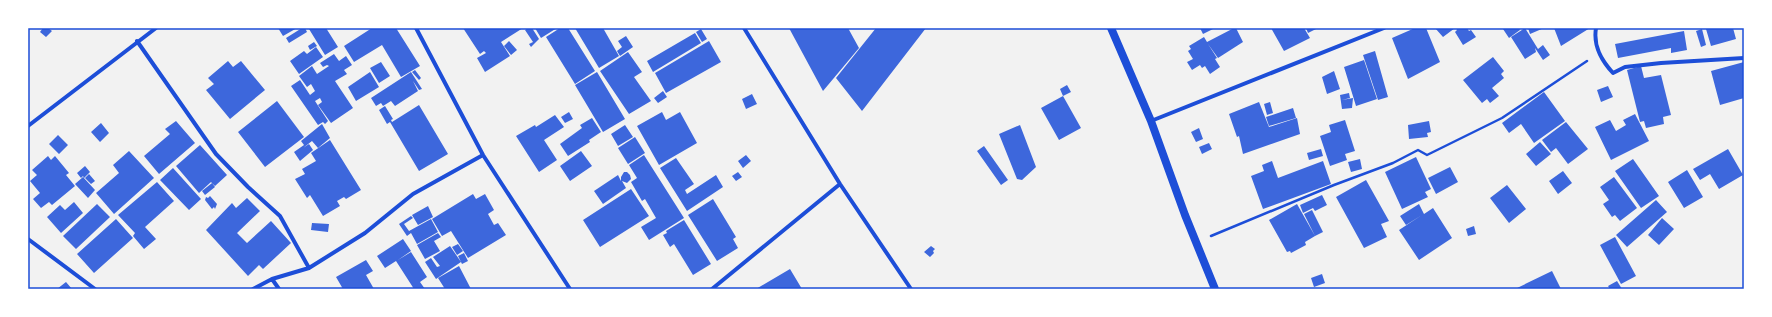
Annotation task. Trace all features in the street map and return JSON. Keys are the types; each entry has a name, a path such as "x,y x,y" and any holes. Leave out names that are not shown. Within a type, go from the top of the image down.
{"main road":[{"path":"1111,28 1151,121 1215,289"}],"street":[{"path":"28,126 137,41 156,28"},
{"path":"416,28 483,155 570,289"},
{"path":"744,28 840,184 911,289"},
{"path":"1151,121 1384,28"},
{"path":"1596,28 1594,39 1598,53 1613,73 1625,67 1661,63 1744,58"},
{"path":"137,41 216,154 248,187 280,216 309,268"},
{"path":"253,289 272,279 309,268 365,233 414,194 483,155"},
{"path":"712,289 840,184"},
{"path":"28,239 95,289"},
{"path":"272,279 280,289"}],"path":[{"path":"1196,242 1334,185 1393,163 1418,150 1427,155 1502,118 1598,53"}],"building":[{"path":"43,28 48,28 52,31 46,37 40,32"},
{"path":"278,28 297,28 283,36"},
{"path":"302,28 305,28 307,32 289,43 286,38"},
{"path":"326,28 338,47 325,55 309,29"},
{"path":"372,28 396,28 420,66 401,77 382,45 354,62 344,46"},
{"path":"463,28 523,28 501,42 510,56 485,72 477,58 486,53 484,51 480,54"},
{"path":"532,28 539,39 531,47 529,44 533,42 525,30"},
{"path":"535,28 557,28 541,38"},
{"path":"560,28 568,28 595,71 575,84 546,37"},
{"path":"575,28 603,28 619,56 599,68"},
{"path":"789,28 848,28 859,48 823,91"},
{"path":"876,28 926,28 862,111 836,78"},
{"path":"1200,28 1215,28 1203,34"},
{"path":"1236,28 1243,42 1218,58 1208,44 1217,58 1215,59 1220,67 1210,74 1205,66 1202,68 1200,65 1192,70 1187,62 1193,59 1188,51 1191,49 1189,46 1204,37 1207,42"},
{"path":"1271,28 1304,28 1310,38 1284,51"},
{"path":"1306,28 1318,28 1308,33"},
{"path":"1415,28 1426,28 1440,62 1408,79 1392,38"},
{"path":"1435,28 1455,28 1443,37"},
{"path":"1456,28 1467,28 1469,31 1471,30 1476,37 1463,45 1455,32 1457,30"},
{"path":"1519,28 1520,30 1509,38 1503,29"},
{"path":"1525,28 1538,49 1543,45 1550,55 1543,60 1535,48 1536,52 1525,59 1511,37"},
{"path":"1528,28 1544,28 1530,34"},
{"path":"1554,28 1590,28 1561,46"},
{"path":"1733,28 1736,39 1711,46 1706,29"},
{"path":"701,29 707,39 702,42 696,32"},
{"path":"1702,29 1706,45 1701,47 1696,31"},
{"path":"1684,31 1687,50 1671,53 1671,48 1618,58 1615,44"},
{"path":"695,33 701,43 653,72 647,61"},
{"path":"626,36 633,47 620,56 617,51 622,47 618,41"},
{"path":"509,41 517,50 511,55 504,46"},
{"path":"709,41 721,62 666,93 655,73"},
{"path":"314,42 317,46 310,50 308,46"},
{"path":"316,47 323,57 299,74 290,61 304,51 307,54"},
{"path":"1375,51 1388,97 1378,100 1363,55"},
{"path":"628,52 642,72 634,77 651,101 629,114 600,71"},
{"path":"334,54 339,61 346,56 352,65 344,70 347,74 335,81 353,108 331,123 318,105 322,102 320,98 315,101 328,121 325,124 323,122 318,125 291,86 300,80 310,95 315,91 311,84 307,87 299,76 312,66 317,74 329,66 327,65 323,67 320,63"},
{"path":"1493,57 1504,71 1501,74 1504,78 1492,88 1499,96 1490,103 1487,99 1482,103 1463,80"},
{"path":"1364,60 1377,99 1356,106 1344,67"},
{"path":"228,61 233,67 241,61 265,90 230,119 206,90 214,84 208,78"},
{"path":"381,62 390,76 379,83 370,68"},
{"path":"1744,62 1744,98 1720,105 1711,71"},
{"path":"1641,66 1644,78 1661,75 1671,115 1663,117 1664,124 1646,128 1644,121 1640,122 1627,70"},
{"path":"415,70 421,78 419,80 412,72"},
{"path":"1334,71 1340,89 1327,94 1322,77"},
{"path":"370,72 379,87 356,101 348,87"},
{"path":"411,72 422,89 419,90 413,81 418,91 395,106 391,101 383,106 381,103 376,106 371,98"},
{"path":"597,72 625,119 603,132 575,85"},
{"path":"1067,85 1071,92 1063,96 1060,89"},
{"path":"1608,86 1613,97 1601,102 1597,90"},
{"path":"663,91 667,97 658,103 654,98"},
{"path":"1544,92 1565,121 1534,143 1521,124 1509,133 1502,123"},
{"path":"1349,93 1350,98 1342,100 1353,98 1352,108 1342,109 1340,95"},
{"path":"752,94 757,104 746,109 742,99"},
{"path":"1063,96 1081,128 1059,140 1041,108"},
{"path":"277,101 304,137 265,167 238,132"},
{"path":"1259,102 1269,127 1297,118 1300,134 1243,154 1239,136 1237,137 1229,114"},
{"path":"1270,102 1273,113 1267,115 1264,104"},
{"path":"419,105 448,154 419,171 390,122 387,124 379,110 385,106 393,119 391,120 392,122"},
{"path":"1293,108 1296,118 1269,126 1266,117"},
{"path":"569,112 573,119 565,123 561,117"},
{"path":"662,112 666,120 680,112 697,143 659,165 637,126"},
{"path":"1635,114 1649,141 1611,160 1595,127 1610,120 1616,131 1626,125 1623,120"},
{"path":"555,115 564,127 544,140 557,160 539,172 516,136 535,125 536,127"},
{"path":"592,118 601,132 589,140 590,142 568,156 560,144 582,128 580,125"},
{"path":"1345,120 1355,151 1345,154 1347,160 1330,166 1320,136 1331,132 1329,125"},
{"path":"176,121 195,143 159,174 144,156 170,134 165,129"},
{"path":"1429,121 1431,132 1427,133 1428,137 1409,139 1408,125"},
{"path":"1566,122 1588,149 1568,164 1556,148 1551,152 1542,140"},
{"path":"101,123 109,133 100,142 91,132"},
{"path":"322,124 330,138 318,148 312,141 303,148 309,144 313,150 300,161 294,152 304,145 301,141"},
{"path":"625,125 633,137 618,146 611,134"},
{"path":"1020,125 1036,167 1022,180 1017,179 999,134"},
{"path":"1199,128 1203,139 1196,142 1191,132"},
{"path":"58,135 68,145 59,154 49,144"},
{"path":"635,137 645,153 628,164 618,148"},
{"path":"330,140 361,190 346,199 344,197 337,201 340,206 323,216 310,195 307,198 295,179 305,174 302,169 316,161 311,153"},
{"path":"1540,142 1551,154 1536,166 1526,154"},
{"path":"1209,143 1212,149 1202,154 1199,147"},
{"path":"200,145 227,175 215,186 211,182 199,193 176,166"},
{"path":"984,146 1008,180 1001,185 977,151"},
{"path":"1321,149 1323,156 1309,160 1307,153"},
{"path":"1728,149 1743,175 1719,189 1710,174 1700,180 1693,169"},
{"path":"129,151 154,178 114,214 96,193 119,173 113,165"},
{"path":"581,151 592,166 570,181 560,166"},
{"path":"644,155 684,218 649,240 641,227 656,218 645,199 642,201 631,182 637,178 629,165"},
{"path":"746,155 751,161 743,168 738,161"},
{"path":"48,156 51,160 55,156 69,173 66,175 75,186 52,205 49,202 41,208 33,199 40,193 30,181 37,175 32,170"},
{"path":"1416,157 1431,189 1425,192 1428,197 1402,209 1385,172"},
{"path":"676,158 694,184 685,190 687,194 716,175 723,187 687,211 660,168"},
{"path":"1360,159 1362,169 1351,172 1348,162"},
{"path":"1633,159 1659,196 1641,208 1615,171"},
{"path":"1272,161 1278,178 1323,161 1331,184 1263,209 1251,176 1264,171 1262,165"},
{"path":"85,166 90,172 84,178 83,176 81,178 77,173"},
{"path":"1450,167 1458,182 1436,194 1428,178"},
{"path":"173,168 201,199 189,210 160,180"},
{"path":"1687,170 1703,197 1684,208 1668,182"},
{"path":"1563,171 1572,183 1558,194 1549,181"},
{"path":"624,172 627,172 630,175 631,179 627,183 622,181 626,188 603,204 594,191 618,175 621,181 621,177"},
{"path":"738,172 742,177 736,181 732,176"},
{"path":"89,174 95,181 91,184 85,178"},
{"path":"83,177 95,190 88,198 75,184"},
{"path":"1614,177 1637,208 1620,221 1615,215 1612,217 1603,204 1609,200 1600,187"},
{"path":"1366,180 1389,221 1381,224 1387,237 1364,248 1336,197"},
{"path":"157,182 174,201 145,227 156,239 144,249 133,236 135,233 118,215"},
{"path":"212,183 215,187 205,195 202,191"},
{"path":"1507,185 1526,209 1509,223 1490,198"},
{"path":"631,189 649,216 600,247 583,220"},
{"path":"473,194 476,199 485,194 494,210 488,214 494,225 498,223 506,235 468,258 451,231 442,236 432,219"},
{"path":"1322,195 1327,205 1315,211 1313,208 1303,213 1300,205"},
{"path":"210,196 217,204 215,209 214,207 212,209 205,200 206,197 208,198"},
{"path":"247,198 260,211 237,233 247,243 271,221 291,243 263,269 259,265 248,276 206,230 232,203 236,208"},
{"path":"713,199 736,237 733,239 738,248 717,261 688,215"},
{"path":"1656,200 1667,212 1627,247 1616,235"},
{"path":"74,202 83,213 61,233 47,217 60,205 65,210"},
{"path":"97,204 110,217 76,249 63,236"},
{"path":"1297,204 1315,236 1305,242 1306,245 1291,253 1290,251 1287,252 1269,220"},
{"path":"1419,204 1424,214 1433,208 1452,238 1419,260 1399,230 1422,215 1406,225 1400,216"},
{"path":"428,206 433,217 418,225 412,215"},
{"path":"1312,210 1323,232 1315,236 1304,214"},
{"path":"411,216 413,218 404,224 409,231 431,219 438,232 417,244 411,233 407,236 399,224"},
{"path":"1662,218 1674,229 1659,245 1648,235"},
{"path":"116,219 133,238 94,273 77,254"},
{"path":"684,220 711,264 693,275 674,244 670,247 663,235 667,233 666,231"},
{"path":"312,223 329,224 328,232 311,230"},
{"path":"1474,226 1476,234 1468,236 1466,229"},
{"path":"438,233 441,237 434,241 440,251 425,259 417,245"},
{"path":"1615,237 1636,276 1621,284 1600,245"},
{"path":"403,239 411,251 398,260 411,252 427,277 420,282 425,289 414,289 396,261 385,268 377,256"},
{"path":"458,244 463,251 457,255 452,247"},
{"path":"450,246 461,262 436,279 425,262 431,258 437,267 440,266 433,257"},
{"path":"931,246 935,249 933,251 934,253 930,257 924,252"},
{"path":"464,253 468,261 462,264 458,256"},
{"path":"366,260 373,271 366,275 374,289 343,289 336,277"},
{"path":"459,266 471,289 445,289 438,278"},
{"path":"790,269 802,289 756,289"},
{"path":"1552,271 1561,289 1515,289"},
{"path":"1322,274 1325,283 1314,287 1311,278"},
{"path":"1617,281 1622,289 1610,289 1608,286"},
{"path":"66,282 72,289 57,289"}]}
